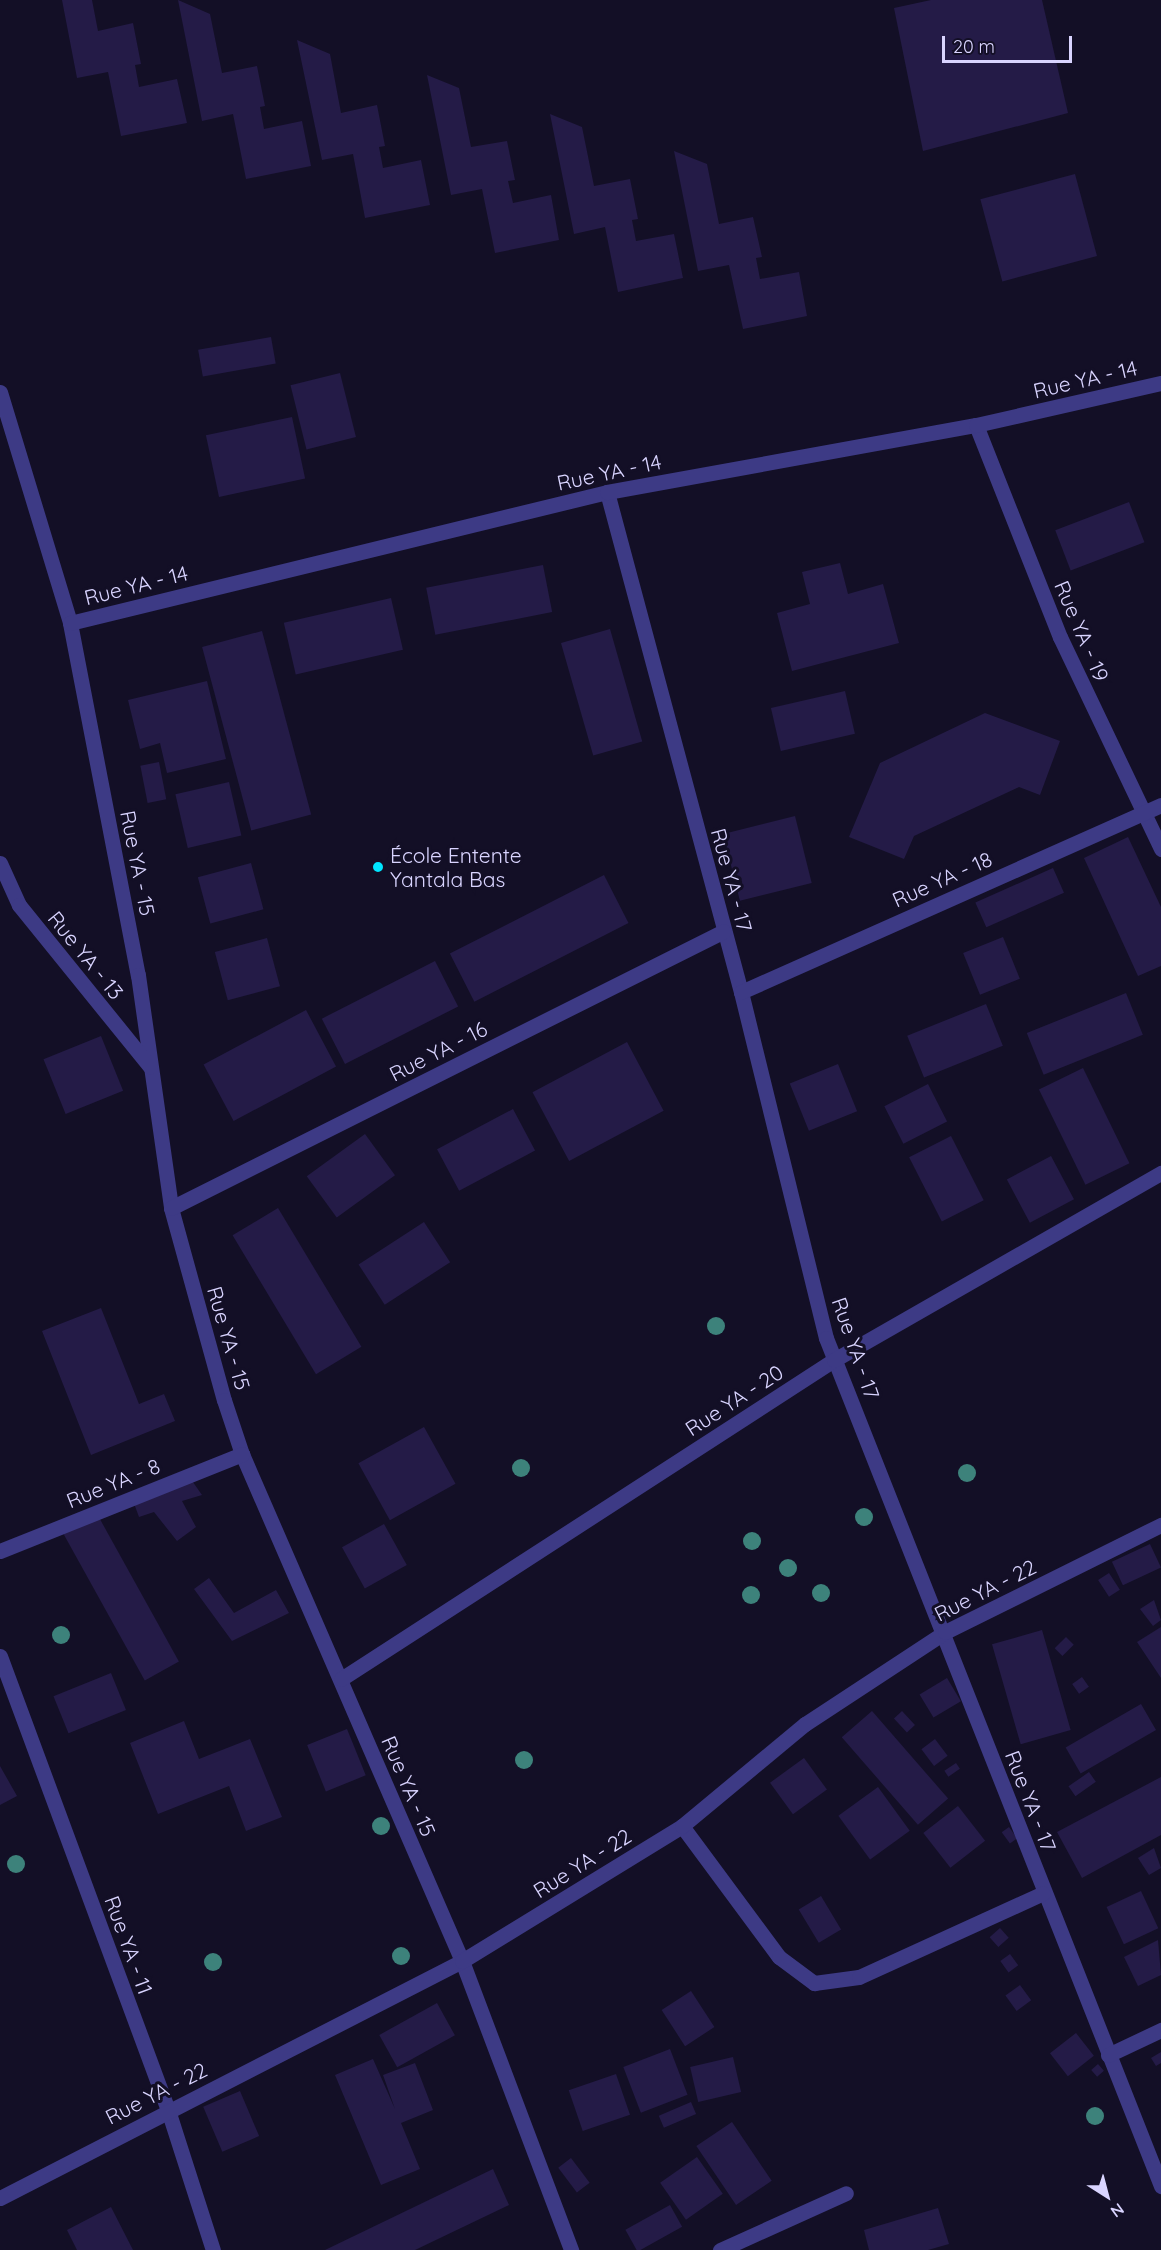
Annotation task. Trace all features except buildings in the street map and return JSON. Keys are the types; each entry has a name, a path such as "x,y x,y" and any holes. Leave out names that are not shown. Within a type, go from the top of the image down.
{"street":[{"name":"Rue YA - 14","path":"70,623 607,492 976,425 1161,383"},
{"name":"Rue YA - 15","path":"0,392 70,623 138,975 171,1208 242,1454 462,1961 571,2250"},
{"name":"Rue YA - 19","path":"976,425 1060,637 1161,849"},
{"name":"Rue YA - 17","path":"607,492 741,992 834,1360 945,1632 1043,1893 1161,2186"},
{"name":"Rue YA - 18","path":"741,992 1161,805"},
{"name":"Rue YA - 13","path":"0,862 19,905 150,1067"},
{"name":"Rue YA - 16","path":"171,1208 724,931"},
{"name":"Rue YA - 20","path":"341,1679 834,1360 1161,1173"},
{"name":"Rue YA - 8","path":"0,1551 242,1454"},
{"name":"Rue YA - 22","path":"0,2198 462,1961 682,1826 806,1724 945,1632 1161,1526"},
{"name":"Rue YA - 11","path":"0,1656 168,2110 213,2250"},
{"path":"682,1826 779,1957 814,1983 859,1977 1043,1893"},
{"path":"1108,2055 1161,2030"},
{"path":"720,2250 846,2193"}],"place":[{"name":"École Entente Yantala Bas","path":"378,867"}]}
